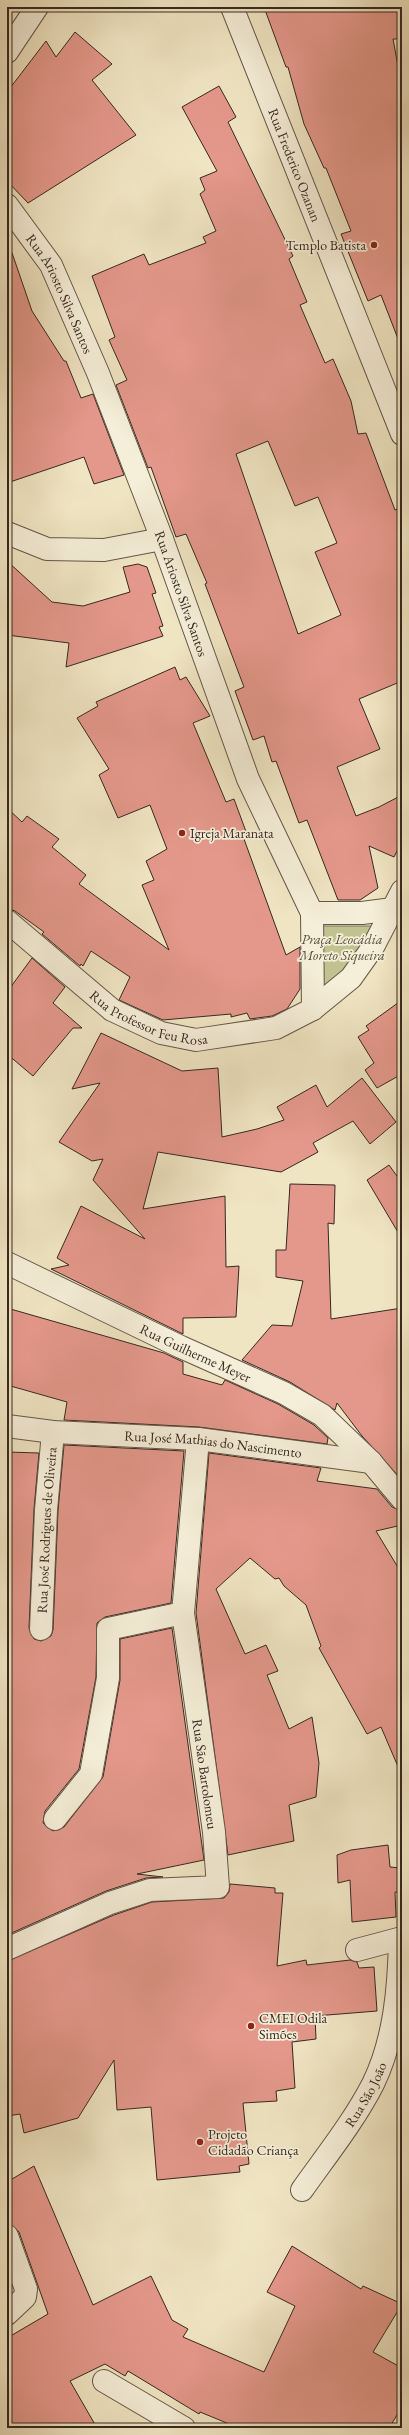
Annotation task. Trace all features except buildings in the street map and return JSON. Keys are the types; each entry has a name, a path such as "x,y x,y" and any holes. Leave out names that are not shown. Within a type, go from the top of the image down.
{"street":[{"path":"7,52 37,7"},
{"name":"Rua Frederico Ozanan","path":"232,7 402,434"},
{"name":"Rua Ariosto Silva Santos","path":"7,205 51,265 98,373 162,539 248,780 312,913"},
{"path":"7,533 47,548 54,549 104,550 162,539"},
{"path":"313,1009 312,913 362,913 398,900"},
{"name":"Rua Professor Feu Rosa","path":"7,921 112,1010 161,1033 196,1040 276,1028 313,1009 350,978 373,946 398,900"},
{"name":"Rua Guilherme Meyer","path":"7,1263 181,1347 284,1392 322,1415 371,1462"},
{"name":"Rua José Mathias do Nascimento","path":"7,1426 53,1432 198,1439 371,1462"},
{"name":"Rua José Rodrigues de Oliveira","path":"41,1629 46,1510 53,1432"},
{"name":"Rua São Bartolomeu","path":"7,1949 110,1904 150,1890 218,1887 214,1832 183,1613 198,1439"},
{"path":"371,1462 402,1499"},
{"path":"55,1819 90,1774 108,1678 108,1629 183,1613"},
{"name":"Rua São João","path":"302,2190 339,2137 373,2083 392,2029 399,1977 401,1938 357,1950"},
{"path":"7,2236 26,2289 25,2297 7,2314"},
{"path":"104,2381 184,2428"}],"green space":[{"name":"Praça Leocádia Moreto Siqueira","path":"321,926 374,926 355,965 323,987"}],"place":[{"name":"Templo Batista","path":"374,245"},
{"name":"Igreja Maranata","path":"182,833"},
{"name":"CMEI Odila Simões","path":"251,2026"},
{"name":"Projeto Cidadão Criança","path":"200,2142"}]}
